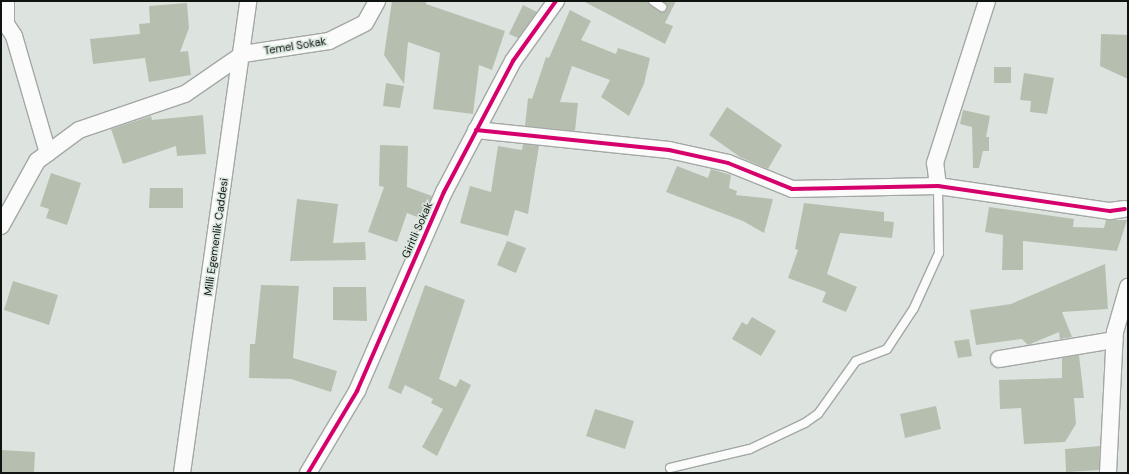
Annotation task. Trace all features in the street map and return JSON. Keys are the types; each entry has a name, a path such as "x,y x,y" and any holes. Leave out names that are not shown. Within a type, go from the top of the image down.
{"street":[{"path":"6,1 3,24 14,36 48,153"},
{"name":"Milli Egemenlik Caddesi","path":"182,473 243,54 248,1"},
{"name":"Temel Sokak","path":"243,54 329,41 366,23 377,1"},
{"name":"Giritli Sokak","path":"308,473 357,390 444,192 476,130 513,61 556,1"},
{"path":"938,186 935,163 987,1"},
{"path":"1,226 37,162 79,130 185,94 243,54"},
{"path":"476,130 669,150 728,162 792,189 938,186 1110,211 1127,208"},
{"path":"1108,473 1114,340 1128,287"},
{"path":"999,359 1114,340"}],"lane":[{"path":"653,1 662,7"},
{"path":"670,468 750,449 805,423 818,414 856,361 887,349 914,308 939,253 938,186"}],"building":[{"path":"392,1 426,1 426,4 505,31 492,70 479,65 473,114 433,109 440,53 408,42 404,84 384,55"},
{"path":"583,1 648,1 662,12 667,8 663,1 676,1 665,23 673,26 665,44"},
{"path":"187,3 189,28 180,52 188,51 191,75 149,82 145,58 93,64 90,39 140,34 139,24 150,23 149,6"},
{"path":"523,5 537,12 518,38 509,34"},
{"path":"570,10 591,21 581,40 616,54 618,48 650,58 644,84 629,116 601,97 610,80 572,66 560,102 578,103 575,131 525,126 528,98 532,99 546,57 549,58"},
{"path":"1101,34 1128,35 1128,79 1100,66"},
{"path":"994,67 1011,67 1011,83 994,83"},
{"path":"1024,73 1054,78 1047,114 1030,112 1031,101 1020,100"},
{"path":"386,83 404,86 400,108 383,106"},
{"path":"727,107 782,145 768,169 740,157 709,135"},
{"path":"963,110 990,116 986,137 989,137 989,151 983,151 979,168 973,168 972,127 960,124"},
{"path":"203,115 206,154 177,156 176,146 123,164 111,129 151,116 152,120"},
{"path":"523,144 539,146 528,214 515,210 508,236 460,223 470,186 491,192 498,146 522,150"},
{"path":"380,145 408,146 407,187 432,196 422,219 407,213 397,242 368,232 384,187 379,186"},
{"path":"677,166 708,178 711,169 731,175 729,188 737,191 736,195 773,199 764,233 743,221 666,192"},
{"path":"51,173 81,183 67,225 46,218 49,209 40,206"},
{"path":"150,188 183,188 183,208 149,208"},
{"path":"297,199 338,204 333,243 365,242 366,260 290,261"},
{"path":"804,203 884,212 884,221 894,222 892,238 840,233 827,274 857,287 846,312 822,302 826,292 788,278 798,250 795,249"},
{"path":"989,207 1074,219 1073,227 1104,228 1106,220 1127,220 1117,251 1023,241 1023,270 1002,270 1003,235 985,232"},
{"path":"507,241 526,248 516,273 497,265"},
{"path":"1105,264 1108,309 1062,312 1072,337 1060,339 1059,332 1028,345 1022,339 976,345 970,310 1011,304"},
{"path":"13,281 58,295 49,325 4,310"},
{"path":"261,285 299,286 293,358 337,371 331,392 291,379 249,378 250,344 255,344"},
{"path":"425,285 465,300 439,379 456,387 460,379 471,385 437,456 422,447 443,409 431,403 433,399 405,385 401,394 388,388"},
{"path":"333,287 366,287 367,321 333,320"},
{"path":"752,317 776,331 761,356 732,339 742,322 747,325"},
{"path":"969,339 972,356 958,358 954,341"},
{"path":"1079,355 1084,398 1074,398 1076,424 1065,442 1024,444 1021,408 1000,409 999,380 1062,378 1062,358"},
{"path":"936,406 941,429 905,438 900,414"},
{"path":"595,409 634,421 625,449 586,436"},
{"path":"1100,446 1099,470 1066,472 1065,449"},
{"path":"1,450 35,452 34,473 1,473"}],"cycle path":[{"path":"308,473 357,391 444,192 513,61 556,1"},
{"path":"476,130 669,150 728,163 792,189 938,186 1110,211 1125,209"}]}
